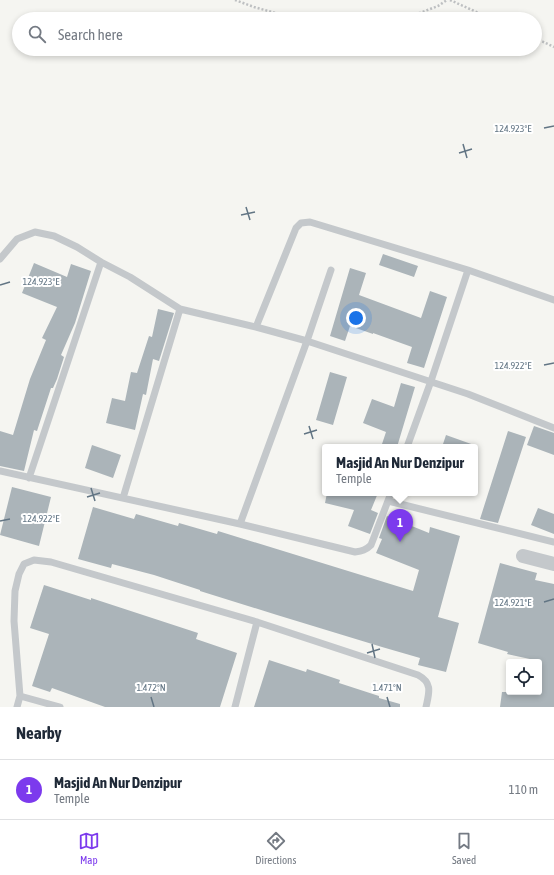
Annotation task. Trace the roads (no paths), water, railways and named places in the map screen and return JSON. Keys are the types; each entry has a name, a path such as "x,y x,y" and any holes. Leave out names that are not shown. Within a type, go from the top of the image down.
{"street":[{"path":"523,556 554,564"}],"lane":[{"path":"256,327 296,228 301,223 310,222 468,270 554,300"},
{"path":"0,259 17,239 35,232 54,236 77,247 101,262 130,277 180,309 307,341 468,394 554,428"},
{"path":"29,478 101,262"},
{"path":"240,524 307,341 331,270"},
{"path":"408,444 468,270"},
{"path":"123,498 180,309"},
{"path":"0,471 240,524 355,552 363,551 371,545 390,496"},
{"path":"388,501 554,542"},
{"path":"17,707 20,696 14,621 15,591 19,574 24,564 34,560 51,562 258,622 418,675 424,678 428,685 429,692 426,707"},
{"path":"235,707 258,622"},
{"path":"20,696 60,707"}],"place":[{"name":"Masjid An Nur Denzipur","path":"400,542"}]}
